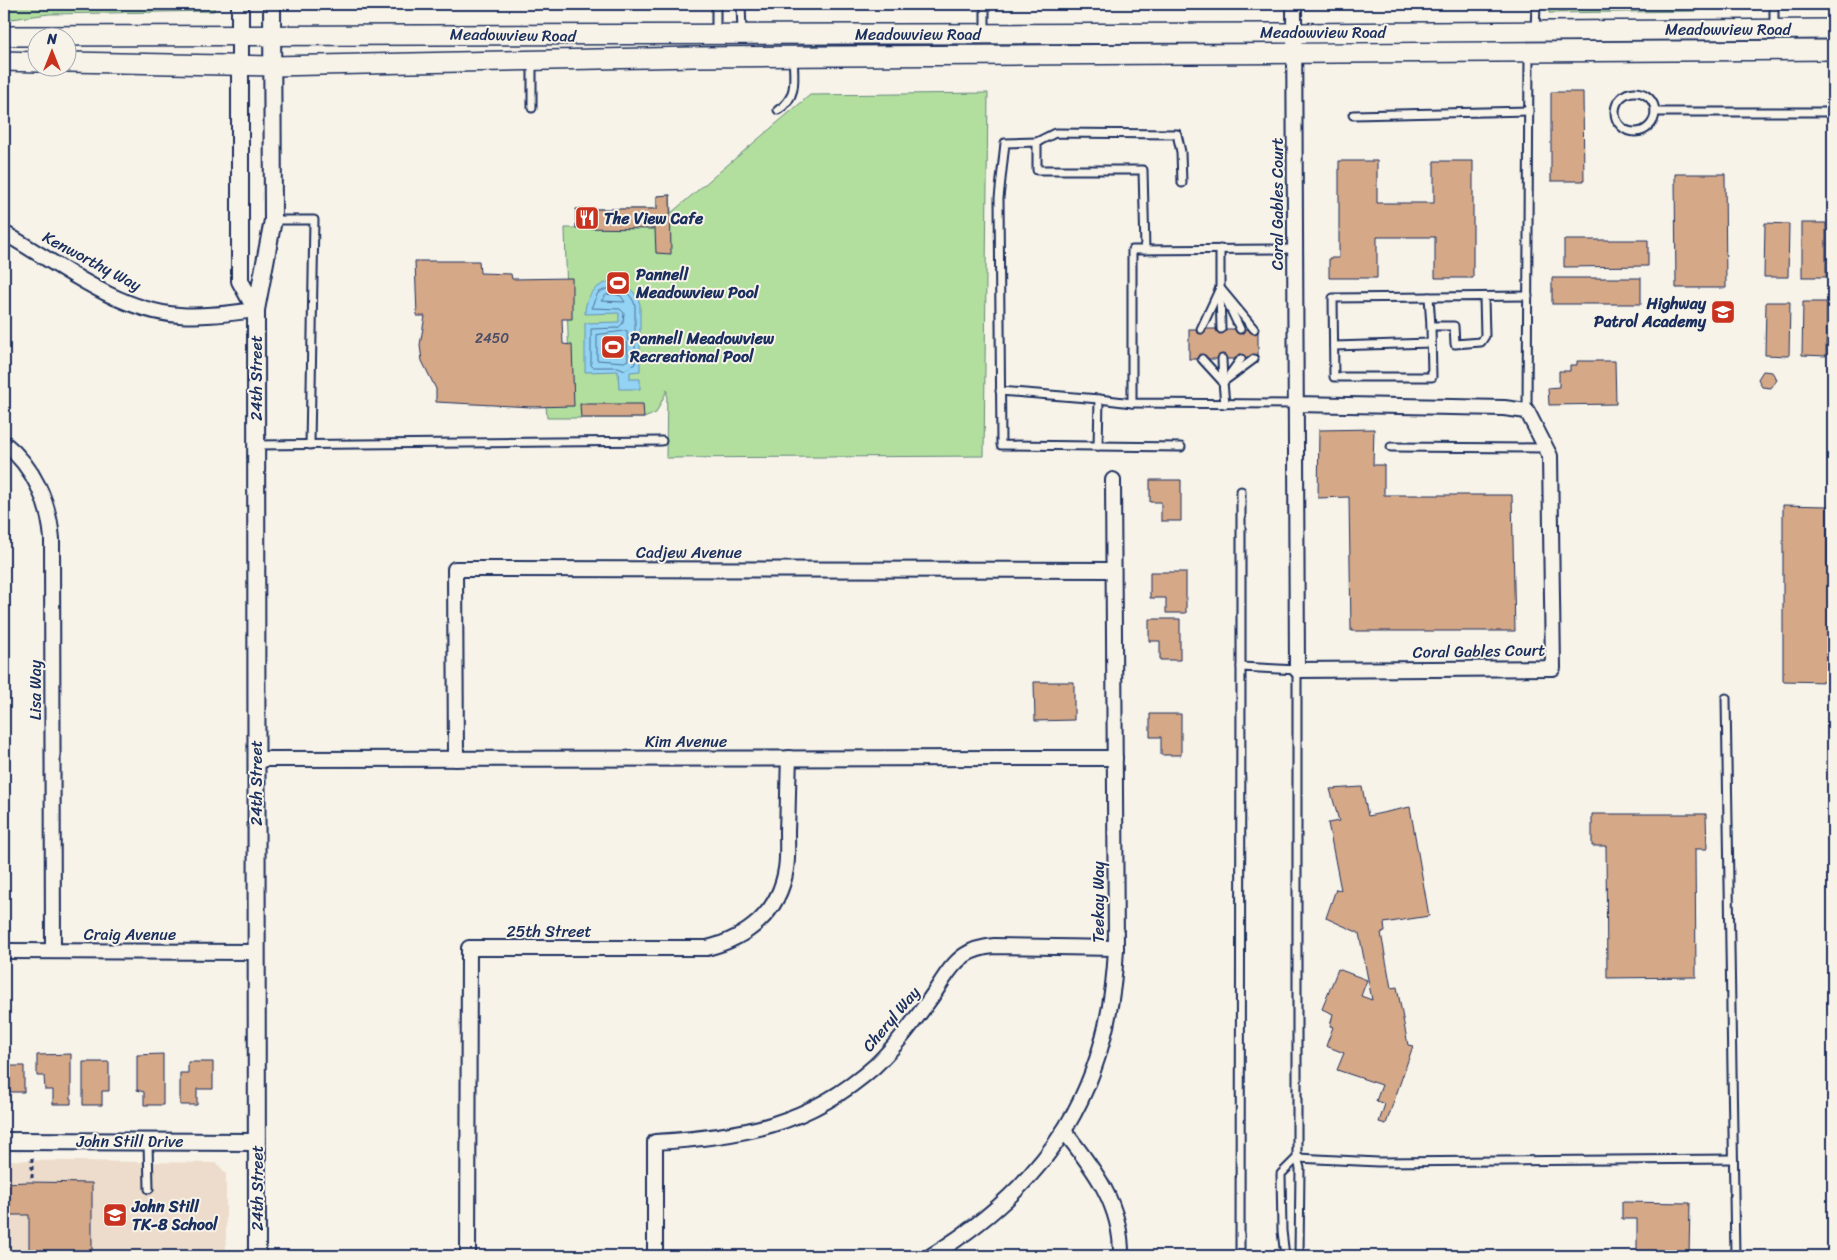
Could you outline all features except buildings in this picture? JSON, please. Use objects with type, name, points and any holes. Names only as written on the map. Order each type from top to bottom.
[{"type":"main road","name":"Meadowview Road","points":[[4,36],[1294,33],[1833,29]]},
{"type":"main road","name":"Meadowview Road","points":[[78,62],[273,66],[532,59],[793,56],[1295,55],[1833,50]]},
{"type":"main road","points":[[4,62],[28,62]]},
{"type":"street","name":"24th Street","points":[[240,4],[240,281],[256,310]]},
{"type":"street","name":"24th Street","points":[[257,1256],[256,310],[272,220],[272,4]]},
{"type":"street","name":"Coral Gables Court","points":[[1294,4],[1294,404],[1297,670],[1553,668],[1550,456],[1527,411]]},
{"type":"street","name":"Kenworthy Way","points":[[4,233],[68,271],[134,305],[178,315],[202,316],[256,310]]},
{"type":"street","points":[[1294,404],[1504,408],[1527,411]]},
{"type":"street","name":"Lisa Way","points":[[4,443],[22,461],[35,479],[45,499],[52,539],[53,951]]},
{"type":"street","name":"Teekay Way","points":[[931,1256],[988,1216],[1043,1159],[1078,1109],[1091,1081],[1103,1045],[1111,1009],[1116,948],[1113,480]]},
{"type":"street","name":"Cadjew Avenue","points":[[456,759],[455,569],[1113,570]]},
{"type":"street","name":"25th Street","points":[[468,1256],[469,948],[707,948],[725,943],[745,933],[759,922],[771,908],[780,891],[786,869],[789,758]]},
{"type":"street","name":"Kim Avenue","points":[[256,759],[1115,758]]},
{"type":"street","name":"Cheryl Way","points":[[655,1256],[655,1142],[710,1139],[745,1133],[793,1118],[820,1104],[846,1088],[874,1066],[912,1026],[955,964],[966,954],[979,948],[994,946],[1116,948]]},
{"type":"street","name":"Craig Avenue","points":[[4,951],[256,952]]},
{"type":"street","points":[[1064,1131],[1104,1185],[1118,1224],[1122,1256]]},
{"type":"street","name":"John Still Drive","points":[[4,1141],[256,1142]]},
{"type":"lane","points":[[716,4],[716,35]]},
{"type":"lane","points":[[741,4],[742,35]]},
{"type":"lane","points":[[985,4],[985,34]]},
{"type":"lane","points":[[1536,4],[1536,30]]},
{"type":"lane","points":[[1774,4],[1774,29]]},
{"type":"lane","points":[[1527,411],[1529,53]]},
{"type":"lane","points":[[778,110],[787,104],[794,94],[793,56]]},
{"type":"lane","points":[[532,59],[532,108]]},
{"type":"lane","points":[[1634,92],[1649,98],[1655,112],[1649,127],[1635,133],[1620,127],[1614,112],[1620,98],[1634,92]]},
{"type":"lane","points":[[1353,114],[1529,110]]},
{"type":"lane","points":[[1655,112],[1833,112]]},
{"type":"lane","points":[[1181,447],[1001,445],[999,198],[1005,143],[1037,142],[1056,132],[1177,134],[1182,152],[1182,183]]},
{"type":"lane","points":[[1037,142],[1037,170],[1143,170],[1145,250]]},
{"type":"lane","points":[[272,220],[314,220],[310,445]]},
{"type":"lane","points":[[1220,249],[1221,328]]},
{"type":"lane","points":[[1132,403],[1132,250],[1295,249]]},
{"type":"lane","points":[[1201,328],[1220,288]]},
{"type":"lane","points":[[1220,288],[1240,328]]},
{"type":"lane","points":[[1220,288],[1254,328]]},
{"type":"lane","points":[[1429,297],[1432,377],[1334,377],[1333,298],[1429,297],[1484,297],[1528,296]]},
{"type":"lane","points":[[1431,326],[1454,326],[1455,344],[1481,342],[1485,336],[1484,297]]},
{"type":"lane","points":[[1334,346],[1431,343]]},
{"type":"lane","points":[[1202,359],[1223,382]]},
{"type":"lane","points":[[1222,359],[1225,404]]},
{"type":"lane","points":[[1223,382],[1241,359]]},
{"type":"lane","points":[[1223,382],[1254,359]]},
{"type":"lane","points":[[1000,390],[1132,403],[1294,404]]},
{"type":"lane","points":[[1098,446],[1099,399]]},
{"type":"lane","points":[[256,445],[662,441]]},
{"type":"lane","points":[[1390,448],[1546,448]]},
{"type":"lane","points":[[1240,1256],[1241,491]]},
{"type":"lane","points":[[1241,667],[1297,670],[1297,1158],[1300,1168],[1299,1256]]},
{"type":"lane","points":[[1726,698],[1735,1256]]},
{"type":"lane","points":[[148,1141],[149,1189]]},
{"type":"lane","points":[[1285,1256],[1282,1231],[1281,1174],[1297,1158],[1378,1162],[1734,1159]]},
{"type":"path","points":[[32,1158],[32,1182]]},
{"type":"shaded area","name":"John Still TK-8 School","points":[[4,1160],[217,1163],[226,1174],[226,1256],[4,1256]]},
{"type":"green space","points":[[4,4],[214,4],[214,11],[49,14],[4,20]]},
{"type":"green space","points":[[1549,4],[1697,4],[1697,11],[1549,13]]},
{"type":"green space","points":[[988,93],[984,456],[666,458],[667,390],[656,413],[644,418],[547,418],[546,406],[570,404],[565,228],[576,228],[576,209],[657,209],[657,196],[670,195],[671,213],[810,95]]},
{"type":"water","name":"Pannell Meadowview Recreational Pool","points":[[608,282],[619,283],[628,287],[635,294],[640,304],[640,371],[630,372],[630,379],[640,379],[640,389],[619,389],[618,371],[585,372],[585,323],[619,322],[619,313],[585,314],[588,298],[594,290]]},
{"type":"place","name":"The View Cafe","points":[[587,218]]},
{"type":"place","name":"Pannell Meadowview Pool","points":[[618,283]]},
{"type":"place","name":"Highway Patrol Academy","points":[[1723,312]]},
{"type":"place","name":"Pannell Meadowview Recreational Pool","points":[[613,347]]},
{"type":"place","name":"John Still TK-8 School","points":[[115,1215]]}]
